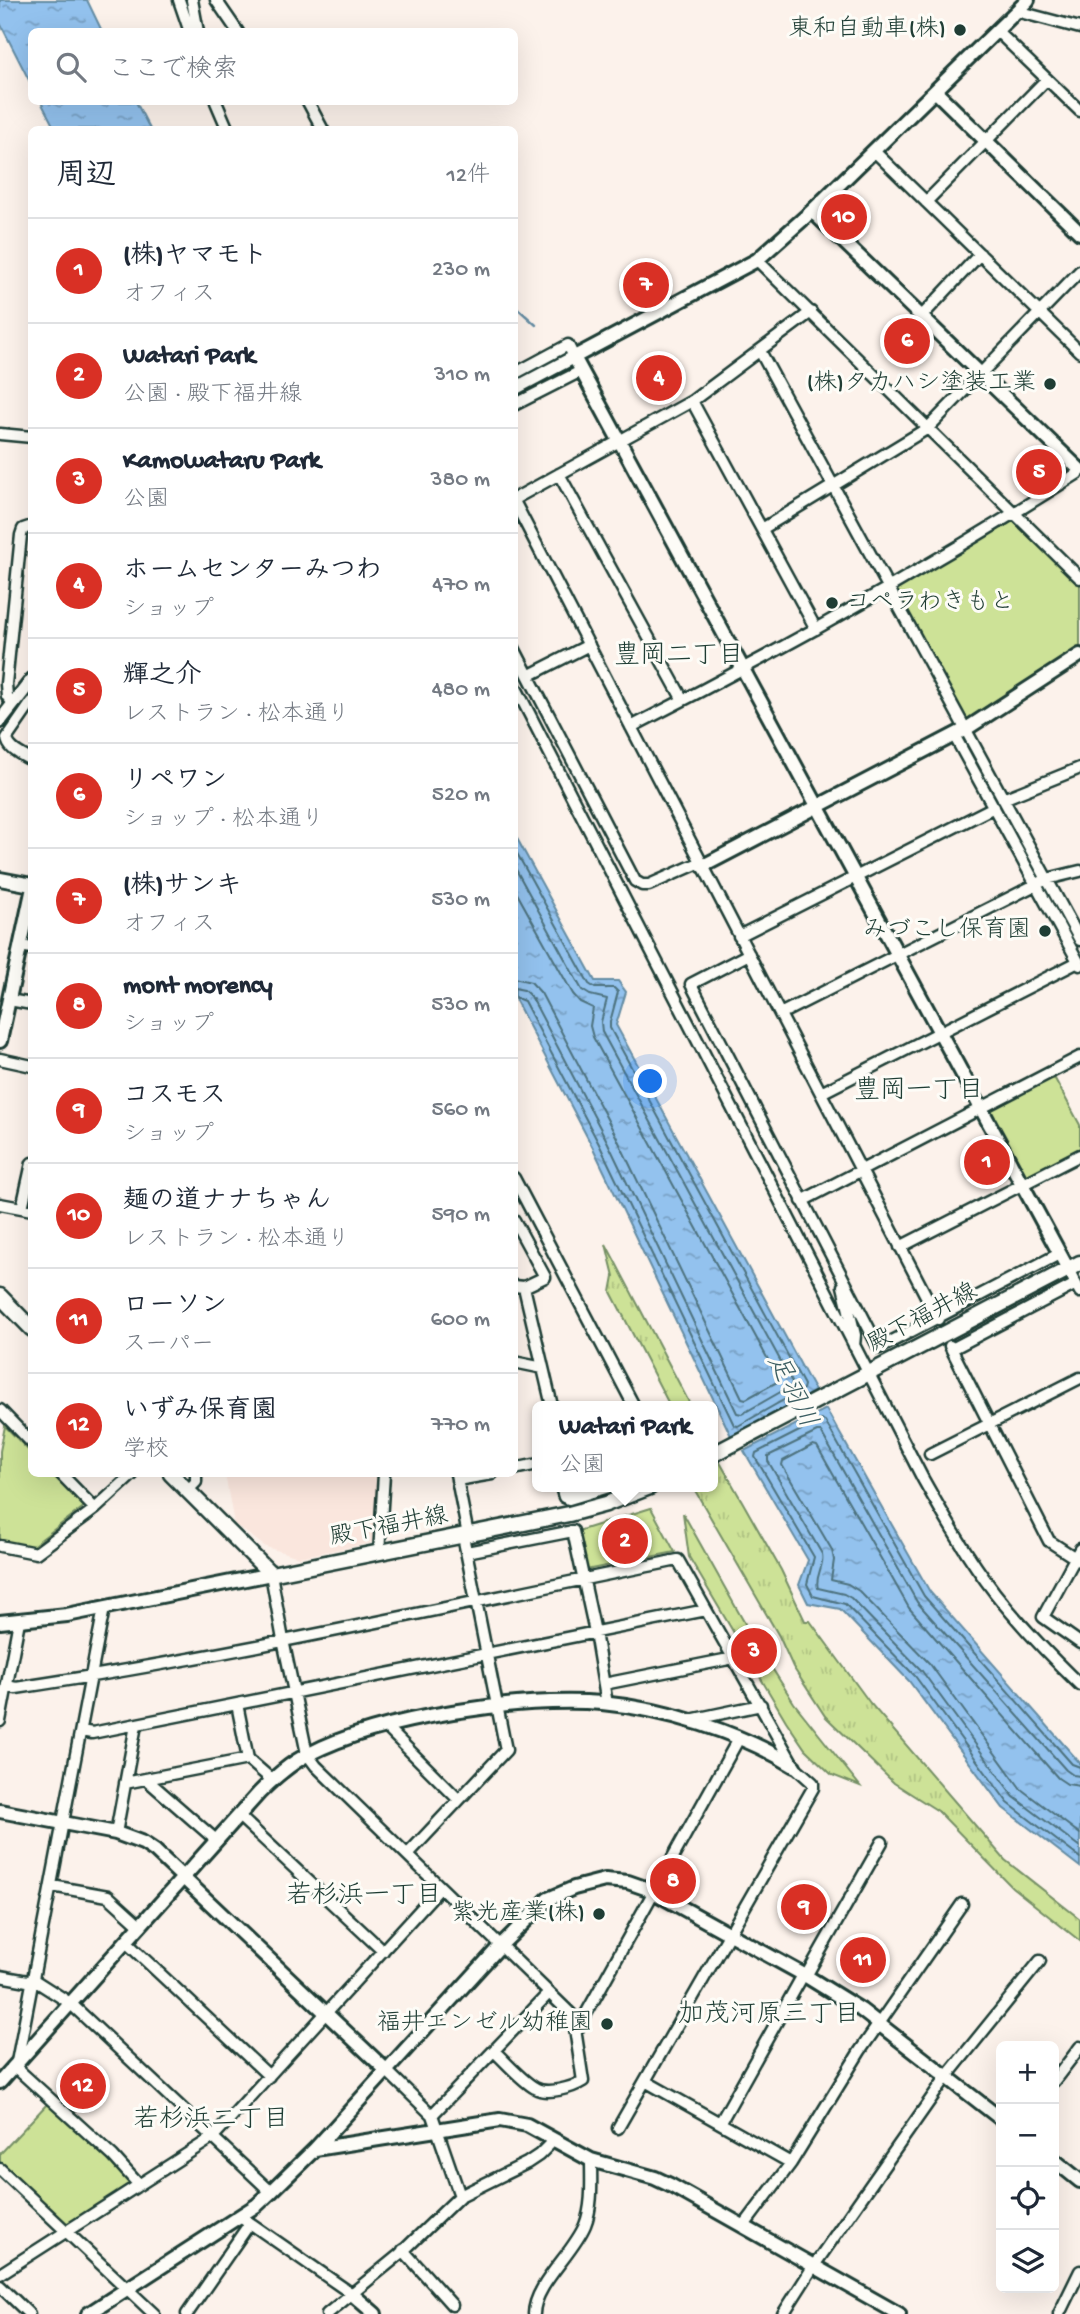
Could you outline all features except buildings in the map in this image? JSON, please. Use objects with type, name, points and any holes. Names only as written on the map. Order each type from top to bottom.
[{"type":"main road","name":"殿下福井線","points":[[718,1452],[1074,1266]]},
{"type":"main road","points":[[0,1296],[28,1325]]},
{"type":"main road","points":[[174,1477],[271,1574]]},
{"type":"main road","name":"殿下福井線","points":[[271,1574],[580,1511],[627,1492]]},
{"type":"street","points":[[179,0],[189,28]]},
{"type":"street","points":[[192,0],[197,28]]},
{"type":"street","points":[[216,0],[235,28]]},
{"type":"street","points":[[518,387],[757,260],[812,211],[1021,6],[1080,28]]},
{"type":"street","points":[[997,31],[1080,111]]},
{"type":"street","points":[[926,202],[1047,79]]},
{"type":"street","points":[[935,91],[1080,233]]},
{"type":"street","points":[[217,105],[226,126]]},
{"type":"street","points":[[310,105],[321,126]]},
{"type":"street","points":[[874,151],[1080,352]]},
{"type":"street","points":[[631,727],[743,670],[889,588],[1080,471],[812,211]]},
{"type":"street","points":[[921,317],[980,254]]},
{"type":"street","points":[[757,260],[1080,578]]},
{"type":"street","points":[[761,529],[928,428],[1080,271]]},
{"type":"street","points":[[518,501],[559,474],[692,401],[810,313]]},
{"type":"street","points":[[518,372],[568,345],[1059,1254],[1074,1266],[1078,1288],[951,1348],[1049,1541],[1078,1556],[1043,1617],[1080,1643]]},
{"type":"street","points":[[760,351],[889,588],[994,807],[1079,964],[821,1093]]},
{"type":"street","points":[[518,403],[581,371]]},
{"type":"street","points":[[692,401],[816,629]]},
{"type":"street","points":[[0,434],[28,437]]},
{"type":"street","points":[[559,474],[683,701]]},
{"type":"street","points":[[518,509],[938,1319]]},
{"type":"street","points":[[13,703],[7,696],[6,684],[21,535],[23,529],[28,527]]},
{"type":"street","points":[[530,675],[589,645]]},
{"type":"street","points":[[518,655],[635,881],[642,885],[649,885],[702,864],[960,732],[1080,655]]},
{"type":"street","points":[[0,721],[28,685]]},
{"type":"street","points":[[518,692],[853,1347],[954,1534],[995,1593],[1036,1641],[1080,1685]]},
{"type":"street","points":[[28,708],[7,738],[11,748],[28,759]]},
{"type":"street","points":[[960,732],[1003,799],[1080,940]]},
{"type":"street","points":[[1003,799],[1080,768]]},
{"type":"street","points":[[739,936],[994,807]]},
{"type":"street","points":[[780,1014],[1036,884],[1080,871]]},
{"type":"street","points":[[0,879],[28,884]]},
{"type":"street","points":[[0,1041],[9,1000],[26,947],[28,929]]},
{"type":"street","points":[[749,954],[691,984],[879,1348],[1059,1254]]},
{"type":"street","points":[[9,1000],[28,1003]]},
{"type":"street","points":[[802,1201],[1080,1057]]},
{"type":"street","points":[[0,1059],[28,1065]]},
{"type":"street","points":[[900,1247],[1080,1155]]},
{"type":"street","points":[[518,1186],[631,1401]]},
{"type":"street","points":[[0,1204],[27,1209]]},
{"type":"street","points":[[518,1227],[545,1277],[519,1286],[551,1401]]},
{"type":"street","points":[[842,1278],[843,1292],[855,1335],[853,1347]]},
{"type":"street","points":[[518,1363],[543,1368]]},
{"type":"street","points":[[930,1454],[1080,1378]]},
{"type":"street","points":[[1,1416],[28,1440]]},
{"type":"street","points":[[64,1477],[96,1509]]},
{"type":"street","points":[[0,1546],[36,1553],[96,1509],[130,1477]]},
{"type":"street","points":[[188,1490],[197,1482],[196,1477]]},
{"type":"street","points":[[379,1553],[384,1477]]},
{"type":"street","points":[[408,1854],[506,1750],[467,1552],[457,1477]]},
{"type":"street","points":[[564,1492],[569,1499],[592,1492]]},
{"type":"street","points":[[467,1552],[573,1531],[607,1704]]},
{"type":"street","points":[[7,1686],[16,1688],[92,1677],[678,1560],[794,1766]]},
{"type":"street","points":[[0,1622],[104,1608],[271,1574],[307,1754],[316,1766],[573,2016],[583,2081],[577,2085],[546,2091],[535,2089],[494,2051]]},
{"type":"street","points":[[16,2064],[104,1608]]},
{"type":"street","points":[[82,1731],[92,1733],[136,1725],[706,1610]]},
{"type":"street","points":[[0,1721],[19,1621]]},
{"type":"street","points":[[604,1684],[734,1658]]},
{"type":"street","points":[[0,2082],[239,1815],[272,1780],[307,1754],[351,1737],[413,1720],[498,1707],[577,1702],[607,1704],[659,1712],[739,1738],[794,1766],[813,1783],[813,1788],[618,2128]]},
{"type":"street","points":[[237,1704],[247,1759],[272,1780]]},
{"type":"street","points":[[686,1721],[761,1705]]},
{"type":"street","points":[[116,1833],[136,1725]]},
{"type":"street","points":[[386,1727],[459,1800]]},
{"type":"street","points":[[575,2032],[739,1738]]},
{"type":"street","points":[[125,1783],[247,1759]]},
{"type":"street","points":[[146,1779],[216,1841]]},
{"type":"street","points":[[0,1811],[116,1833],[143,1843],[184,1878],[432,2115],[460,2196]]},
{"type":"street","points":[[239,1815],[383,1951]]},
{"type":"street","points":[[720,2123],[882,1842]]},
{"type":"street","points":[[187,2314],[245,2220],[315,2149],[499,1946],[548,1899],[600,1881],[620,1881],[655,1892],[804,1975],[879,2022],[996,2115]]},
{"type":"street","points":[[51,1886],[108,1896],[141,1926]]},
{"type":"street","points":[[0,2274],[212,2138],[440,1888]]},
{"type":"street","points":[[743,2227],[791,2164],[879,2022],[962,1904]]},
{"type":"street","points":[[126,1942],[268,2076]]},
{"type":"street","points":[[783,2314],[947,2076],[1040,1961]]},
{"type":"street","points":[[0,1976],[34,1981],[71,2003],[271,2192]]},
{"type":"street","points":[[432,2115],[548,1994]]},
{"type":"street","points":[[1059,2074],[1080,2047]]},
{"type":"street","points":[[16,2064],[113,2156],[139,2185]]},
{"type":"street","points":[[645,2081],[791,2164]]},
{"type":"street","points":[[315,2149],[500,2120],[527,2126],[592,2160],[655,2178],[899,2314]]},
{"type":"street","points":[[327,2314],[403,2250],[460,2196],[527,2163],[553,2141]]},
{"type":"street","points":[[534,2314],[534,2304],[539,2294],[574,2246],[585,2224],[589,2207],[592,2160]]},
{"type":"street","points":[[1059,2164],[1080,2181]]},
{"type":"street","points":[[0,2169],[153,2314]]},
{"type":"street","points":[[88,2314],[127,2288],[245,2220]]},
{"type":"street","points":[[245,2220],[352,2294],[375,2314]]},
{"type":"street","points":[[403,2250],[452,2305]]},
{"type":"street","points":[[1059,2314],[1080,2271]]},
{"type":"street","points":[[0,2286],[29,2314]]},
{"type":"shaded area","points":[[226,1477],[379,1477],[374,1538],[371,1543],[299,1557],[266,1547],[234,1524]]},
{"type":"green space","points":[[1014,513],[1080,578],[1080,654],[963,725],[891,592]]},
{"type":"green space","points":[[1050,1078],[1055,1079],[1080,1125],[1080,1151],[1029,1177],[1024,1176],[989,1112],[991,1108]]},
{"type":"green space","points":[[606,1244],[688,1401],[667,1401],[611,1292],[614,1276]]},
{"type":"green space","points":[[5,1426],[28,1450],[28,1477],[55,1477],[85,1506],[31,1547],[0,1542],[0,1451]]},
{"type":"green space","points":[[718,1459],[781,1570],[805,1621],[810,1621],[870,1703],[1005,1860],[1080,1919],[1080,1941],[1012,1887],[938,1811],[894,1783],[825,1716],[793,1667],[779,1636],[696,1492],[718,1492]]},
{"type":"green space","points":[[651,1508],[675,1552],[586,1570],[578,1531]]},
{"type":"green space","points":[[683,1513],[753,1638],[794,1703],[860,1786],[832,1775],[805,1749],[786,1721],[689,1557]]},
{"type":"green space","points":[[48,2103],[131,2182],[67,2228],[0,2164],[0,2154]]},
{"type":"water","points":[[0,0],[87,0],[101,28],[28,28],[28,78],[0,23]]},
{"type":"water","points":[[43,105],[138,105],[148,126],[53,126]]},
{"type":"water","name":"足羽川","points":[[518,840],[595,981],[618,981],[626,992],[616,1025],[815,1391],[732,1438],[718,1409],[718,1401],[714,1401],[593,1148],[518,1005]]},
{"type":"water","points":[[826,1409],[930,1592],[1080,1763],[1080,1867],[1003,1808],[909,1681],[840,1609],[808,1603],[799,1585],[808,1560],[744,1451]]},
{"type":"waterway","points":[[518,309],[536,325]]},
{"type":"place","name":"東和自動車(株)","points":[[960,30]]},
{"type":"place","name":"麺の道ナナちゃん","points":[[844,217]]},
{"type":"place","name":"(株)サンキ","points":[[646,285]]},
{"type":"place","name":"リペワン","points":[[907,341]]},
{"type":"place","name":"ホームセンターみつわ","points":[[659,378]]},
{"type":"place","name":"(株)タカハシ塗装工業","points":[[1050,384]]},
{"type":"place","name":"輝之介","points":[[1039,472]]},
{"type":"place","name":"コペラわきもと","points":[[832,603]]},
{"type":"place","name":"みづこし保育園","points":[[1045,931]]},
{"type":"place","name":"(株)ヤマモト","points":[[987,1162]]},
{"type":"place","name":"Watari Park","points":[[625,1541]]},
{"type":"place","name":"Kamowataru Park","points":[[754,1651]]},
{"type":"place","name":"mont morency","points":[[673,1881]]},
{"type":"place","name":"コスモス","points":[[804,1907]]},
{"type":"place","name":"紫光産業(株)","points":[[599,1914]]},
{"type":"place","name":"ローソン","points":[[863,1960]]},
{"type":"place","name":"福井エンゼル幼稚園","points":[[607,2024]]},
{"type":"place","name":"いずみ保育園","points":[[83,2086]]},
{"type":"district","name":"豊岡二丁目","points":[[679,657]]},
{"type":"district","name":"豊岡一丁目","points":[[919,1092]]},
{"type":"district","name":"若杉浜一丁目","points":[[364,1897]]},
{"type":"district","name":"加茂河原三丁目","points":[[769,2016]]},
{"type":"district","name":"若杉浜二丁目","points":[[211,2121]]}]
